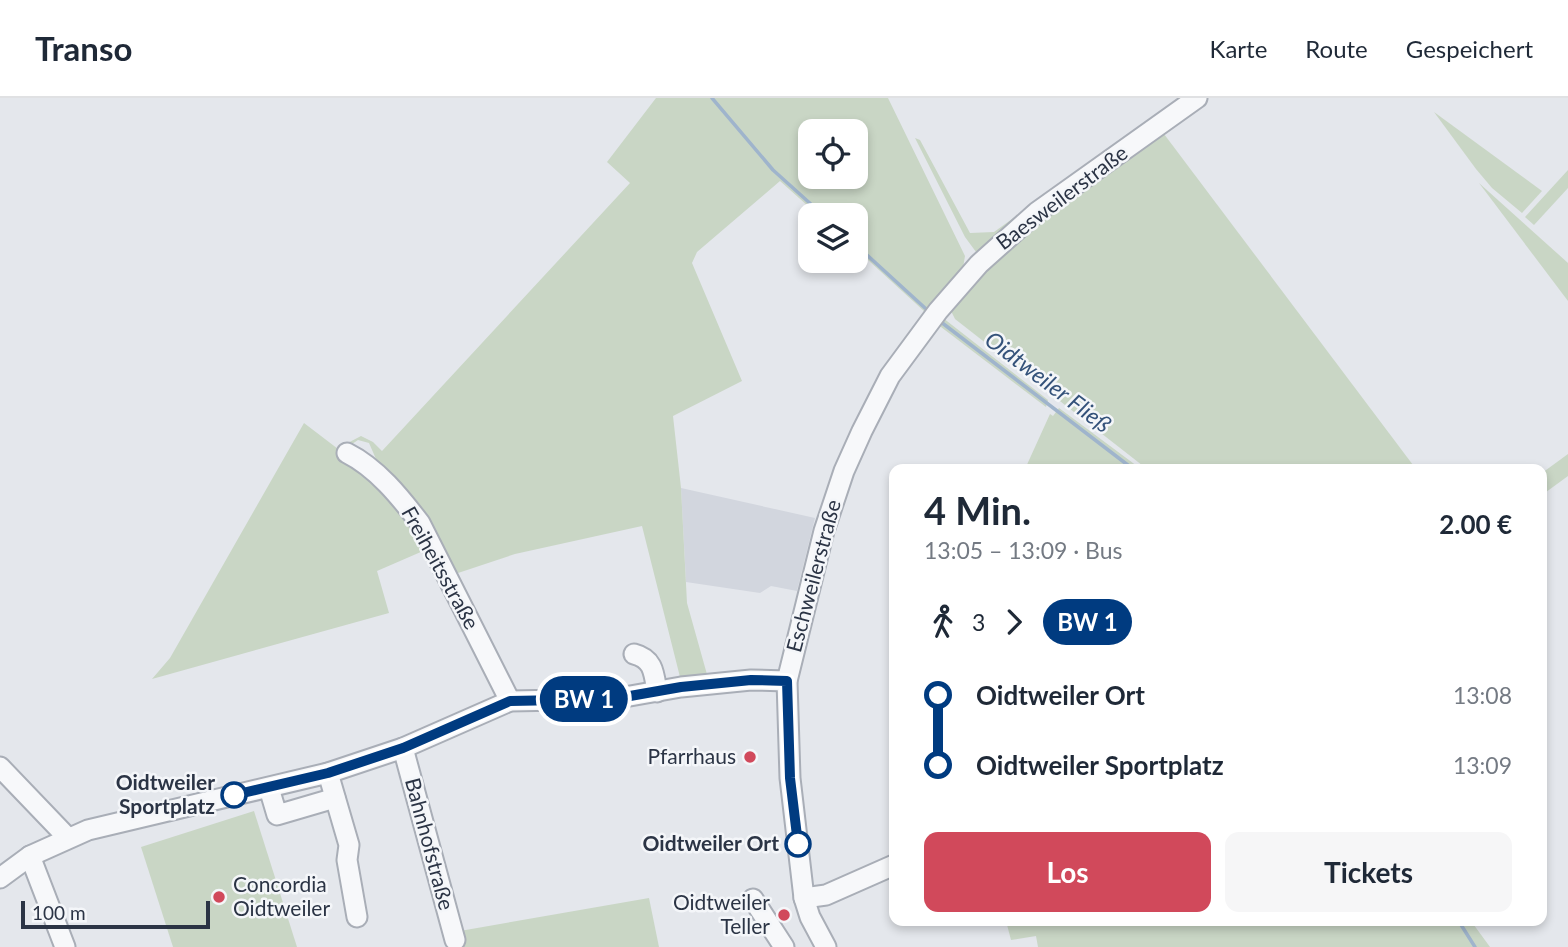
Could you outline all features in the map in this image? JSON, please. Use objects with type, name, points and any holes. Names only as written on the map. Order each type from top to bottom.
[{"type":"street","name":"Baesweilerstraße","points":[[938,311],[979,264],[1038,212],[1197,98]]},
{"type":"street","name":"Eschweilerstraße","points":[[826,947],[810,917],[804,898],[790,778],[787,681],[824,531],[844,471],[890,376],[938,311]]},
{"type":"street","name":"Freiheitsstraße","points":[[347,453],[363,460],[401,498],[420,523],[510,701]]},
{"type":"street","points":[[634,654],[645,658],[651,664],[657,692]]},
{"type":"street","name":"Bahnhofstraße","points":[[0,878],[30,856],[68,838],[108,824],[328,773],[403,748],[510,701],[613,699],[751,680],[787,681]]},
{"type":"street","name":"Bahnhofstraße","points":[[403,748],[455,940]]},
{"type":"street","points":[[0,767],[68,838]]},
{"type":"street","points":[[328,773],[349,845],[347,860],[357,917]]},
{"type":"street","points":[[269,788],[277,815],[335,798]]},
{"type":"street","points":[[30,856],[65,947]]},
{"type":"street","points":[[804,898],[826,895],[889,867]]},
{"type":"street","points":[[753,899],[783,947]]},
{"type":"shaded area","points":[[681,488],[815,518],[797,591],[771,586],[760,593],[686,582]]},
{"type":"green space","points":[[656,98],[888,98],[965,256],[963,268],[925,312],[868,260],[868,203],[805,203],[780,181],[697,252],[692,263],[742,381],[673,416],[681,488],[687,603],[708,678],[681,681],[642,526],[515,554],[452,575],[383,475],[369,443],[358,440],[349,446],[342,446],[361,436],[382,451],[630,183],[607,162]]},
{"type":"green space","points":[[1180,98],[1187,98],[979,256],[965,237],[915,138],[920,140],[970,233],[994,232]]},
{"type":"green space","points":[[1434,112],[1542,191],[1522,213],[1492,188]]},
{"type":"green space","points":[[1161,130],[1412,464],[1141,464],[955,319],[950,309],[1001,252]]},
{"type":"green space","points":[[1568,170],[1568,188],[1534,225],[1525,217]]},
{"type":"green space","points":[[1479,183],[1568,263],[1568,301]]},
{"type":"green space","points":[[943,318],[1048,400],[1046,407],[941,327],[938,323]]},
{"type":"green space","points":[[1059,408],[1134,464],[1027,464],[1050,414],[1053,416]]},
{"type":"green space","points":[[304,423],[380,481],[430,548],[377,571],[389,613],[152,679],[170,658]]},
{"type":"green space","points":[[1568,454],[1568,476],[1547,491],[1547,469]]},
{"type":"green space","name":"Concordia Oidtweiler","points":[[254,811],[297,947],[173,947],[141,847]]},
{"type":"green space","points":[[649,898],[659,947],[464,947],[460,931]]},
{"type":"green space","points":[[1007,926],[1475,926],[1490,947],[1038,947],[1036,936],[1011,940]]},
{"type":"waterway","name":"Oidtweiler Fließ","points":[[712,98],[773,170],[810,203]]},
{"type":"waterway","name":"Oidtweiler Fließ","points":[[868,256],[925,308]]},
{"type":"waterway","name":"Oidtweiler Fließ","points":[[941,322],[1126,464]]},
{"type":"waterway","name":"Oidtweiler Fließ","points":[[1462,926],[1475,947]]},
{"type":"bus line","points":[[234,795],[328,773],[403,748],[510,701],[613,699],[681,687],[751,680],[787,681],[790,778],[798,844]]},
{"type":"place","name":"Pfarrhaus","points":[[750,757]]},
{"type":"place","name":"Oidtweiler Sportplatz","points":[[234,795]]},
{"type":"place","name":"Oidtweiler Ort","points":[[798,844]]},
{"type":"place","name":"Concordia Oidtweiler","points":[[219,897]]},
{"type":"place","name":"Oidtweiler Teller","points":[[784,915]]}]
